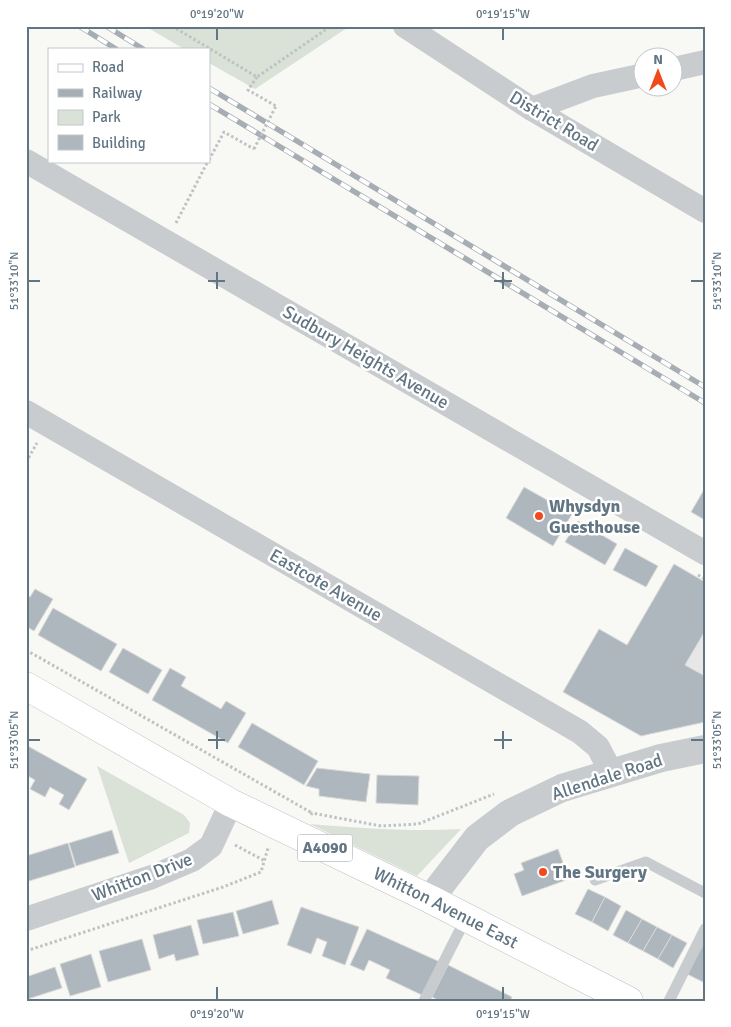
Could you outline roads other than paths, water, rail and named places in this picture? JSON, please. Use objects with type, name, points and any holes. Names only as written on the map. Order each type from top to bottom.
[{"type":"main road","name":"Whitton Avenue East","points":[[26,686],[231,803],[430,899],[629,1001]]},
{"type":"street","name":"District Road","points":[[405,26],[532,109],[705,212]]},
{"type":"street","points":[[684,67],[705,62]]},
{"type":"street","points":[[532,109],[593,86],[634,77]]},
{"type":"street","name":"Sudbury Heights Avenue","points":[[26,161],[705,553]]},
{"type":"street","name":"Eastcote Avenue","points":[[26,412],[580,732],[598,748],[611,772]]},
{"type":"street","name":"Allendale Road","points":[[430,899],[477,838],[510,813],[562,788],[661,758],[705,749]]},
{"type":"street","name":"Whitton Drive","points":[[26,919],[152,876],[192,860],[211,846],[231,803]]},
{"type":"lane","points":[[595,880],[646,862],[705,893]]},
{"type":"lane","points":[[424,1001],[466,918]]},
{"type":"lane","points":[[668,1001],[705,929]]},
{"type":"railway","points":[[79,26],[114,48]]},
{"type":"railway","points":[[106,26],[141,48]]},
{"type":"railway","points":[[210,89],[705,387]]},
{"type":"railway","points":[[210,105],[705,403]]},
{"type":"place","name":"Whysdyn Guesthouse","points":[[539,516]]},
{"type":"place","name":"The Surgery","points":[[543,872]]}]
